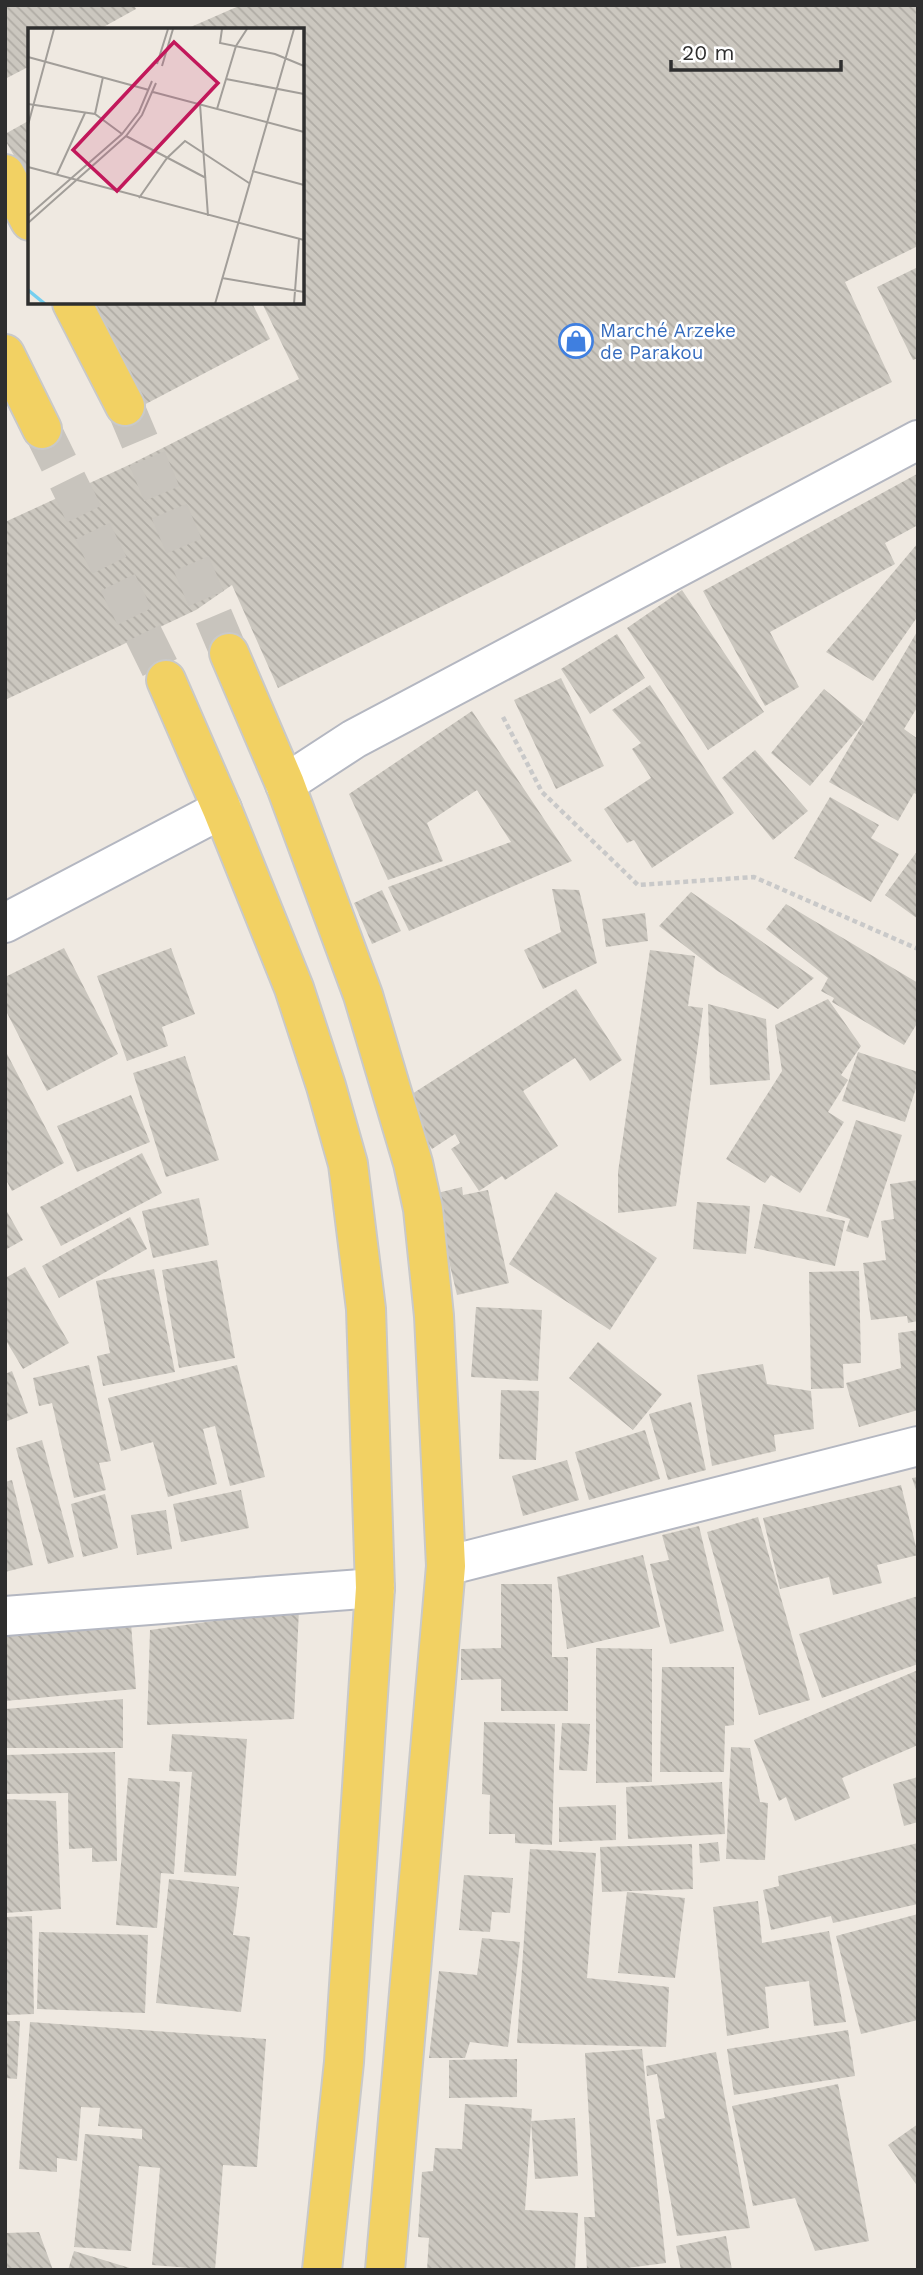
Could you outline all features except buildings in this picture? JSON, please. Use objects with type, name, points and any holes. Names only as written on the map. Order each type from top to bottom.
[{"type":"main road","points":[[5,174],[28,217]]},
{"type":"main road","points":[[73,304],[125,406]]},
{"type":"main road","points":[[5,354],[42,429]]},
{"type":"main road","points":[[229,653],[285,784],[363,995],[413,1163],[423,1209],[434,1316],[446,1566],[385,2270]]},
{"type":"main road","points":[[166,680],[222,809],[294,988],[326,1086],[348,1164],[366,1309],[375,1588],[344,2062],[322,2270]]},
{"type":"street","points":[[285,784],[354,739],[918,440]]},
{"type":"street","points":[[5,923],[222,809]]},
{"type":"street","points":[[446,1566],[918,1446]]},
{"type":"street","points":[[5,1616],[375,1588]]},
{"type":"path","points":[[480,673],[541,792],[638,885],[754,877],[918,949]]},
{"type":"tunnel","points":[[125,406],[229,653]]},
{"type":"tunnel","points":[[42,429],[166,680]]},
{"type":"place","name":"Marché Arzeke de Parakou","points":[[576,341]]}]
